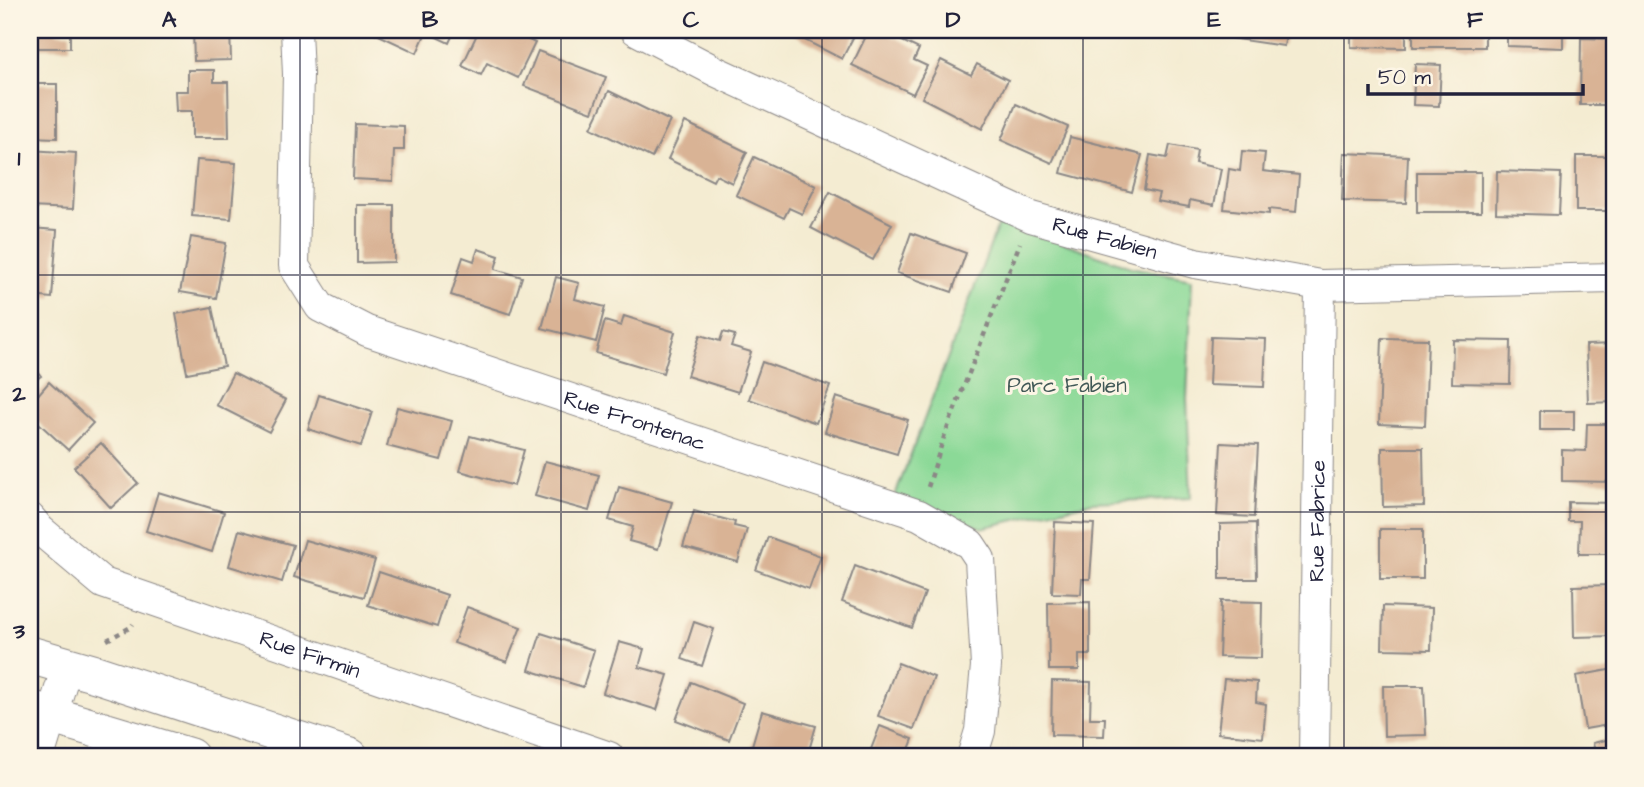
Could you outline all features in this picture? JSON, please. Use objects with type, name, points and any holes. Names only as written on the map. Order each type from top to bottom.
[{"type":"main road","points":[[30,654],[350,757]]},
{"type":"main road","points":[[41,712],[169,755]]},
{"type":"street","name":"Rue Frontenac","points":[[296,30],[298,74],[294,266],[320,307],[367,331],[919,515],[970,544],[980,559],[986,666],[980,731],[972,757]]},
{"type":"street","name":"Rue Frontenac","points":[[298,74],[318,30]]},
{"type":"street","name":"Rue Fabien","points":[[636,30],[729,78],[1031,217],[1195,263],[1320,285],[1614,278]]},
{"type":"street","name":"Rue Fabrice","points":[[1314,757],[1320,285]]},
{"type":"street","name":"Rue Firmin","points":[[30,518],[40,530],[103,583],[609,757]]},
{"type":"street","points":[[39,757],[41,712],[67,666]]},
{"type":"path","points":[[919,515],[944,437],[1031,217]]},
{"type":"green space","name":"Parc Fabien","points":[[1000,220],[1131,267],[1192,279],[1187,399],[1191,498],[1092,502],[982,528],[895,496]]},
{"type":"building","points":[[30,30],[70,33],[70,48],[30,48]]},
{"type":"building","points":[[193,30],[230,30],[231,60],[194,61]]},
{"type":"building","points":[[368,30],[455,30],[449,43],[426,32],[417,53]]},
{"type":"building","points":[[479,30],[508,30],[535,43],[518,78],[487,63],[481,75],[462,66]]},
{"type":"building","points":[[785,30],[857,30],[842,59]]},
{"type":"building","points":[[869,30],[879,30],[919,49],[914,60],[927,66],[913,94],[852,65]]},
{"type":"building","points":[[1209,30],[1222,30],[1220,38],[1208,36]]},
{"type":"building","points":[[1230,30],[1287,30],[1284,46],[1229,38]]},
{"type":"building","points":[[1351,30],[1406,30],[1406,48],[1351,47]]},
{"type":"building","points":[[1413,30],[1485,30],[1485,47],[1413,47]]},
{"type":"building","points":[[1507,30],[1563,30],[1563,48],[1507,46]]},
{"type":"building","points":[[1581,38],[1614,39],[1614,105],[1580,105]]},
{"type":"building","points":[[538,51],[606,77],[592,112],[524,86]]},
{"type":"building","points":[[941,60],[971,75],[977,64],[1008,80],[982,129],[922,98]]},
{"type":"building","points":[[1415,64],[1441,65],[1439,106],[1413,105]]},
{"type":"building","points":[[188,70],[214,70],[214,82],[228,82],[229,138],[192,138],[192,111],[176,111],[175,91],[188,91]]},
{"type":"building","points":[[30,84],[57,84],[57,138],[30,137]]},
{"type":"building","points":[[609,91],[670,121],[652,158],[591,128]]},
{"type":"building","points":[[1016,104],[1068,127],[1052,163],[1001,140]]},
{"type":"building","points":[[685,122],[747,152],[732,183],[716,175],[713,181],[668,159]]},
{"type":"building","points":[[355,124],[404,126],[404,150],[394,150],[393,181],[353,179]]},
{"type":"building","points":[[1070,137],[1142,155],[1132,192],[1061,173]]},
{"type":"building","points":[[1170,145],[1197,150],[1195,163],[1221,169],[1214,205],[1190,200],[1189,207],[1157,201],[1159,193],[1144,190],[1150,155],[1167,158]]},
{"type":"building","points":[[30,150],[76,153],[73,209],[30,207]]},
{"type":"building","points":[[1242,151],[1265,153],[1263,171],[1299,175],[1296,212],[1269,209],[1269,214],[1224,209],[1229,169],[1240,171]]},
{"type":"building","points":[[1344,153],[1408,156],[1406,203],[1342,201]]},
{"type":"building","points":[[1576,156],[1614,156],[1614,211],[1576,211]]},
{"type":"building","points":[[754,157],[816,186],[802,214],[789,208],[784,218],[736,195]]},
{"type":"building","points":[[197,160],[236,163],[231,219],[192,216]]},
{"type":"building","points":[[1497,171],[1561,173],[1559,215],[1496,213]]},
{"type":"building","points":[[1417,172],[1481,172],[1481,212],[1417,212]]},
{"type":"building","points":[[830,192],[892,224],[873,260],[811,228]]},
{"type":"building","points":[[357,205],[394,205],[394,262],[357,263]]},
{"type":"building","points":[[30,228],[57,230],[52,298],[30,296]]},
{"type":"building","points":[[911,233],[966,253],[952,292],[897,273]]},
{"type":"building","points":[[191,237],[226,243],[216,298],[180,292]]},
{"type":"building","points":[[478,249],[499,256],[495,269],[522,277],[510,314],[451,295],[463,257],[474,261]]},
{"type":"building","points":[[556,277],[579,283],[575,299],[605,307],[596,342],[542,328]]},
{"type":"building","points":[[212,307],[224,366],[187,373],[176,314]]},
{"type":"building","points":[[624,316],[675,332],[663,373],[596,353],[605,321],[621,326]]},
{"type":"building","points":[[723,332],[735,335],[731,346],[751,352],[738,392],[687,376],[700,335],[720,341]]},
{"type":"building","points":[[1211,337],[1266,339],[1264,387],[1209,385]]},
{"type":"building","points":[[1382,338],[1428,339],[1425,426],[1379,424]]},
{"type":"building","points":[[1453,340],[1511,341],[1510,384],[1452,383]]},
{"type":"building","points":[[1614,344],[1614,402],[1588,403],[1586,345]]},
{"type":"building","points":[[30,361],[41,376],[30,384]]},
{"type":"building","points":[[762,362],[830,386],[816,423],[749,399]]},
{"type":"building","points":[[233,373],[286,400],[269,432],[216,405]]},
{"type":"building","points":[[49,382],[93,423],[68,450],[30,415],[30,404]]},
{"type":"building","points":[[319,395],[372,412],[361,446],[308,429]]},
{"type":"building","points":[[836,397],[908,420],[897,454],[825,432]]},
{"type":"building","points":[[397,407],[452,421],[441,460],[387,446]]},
{"type":"building","points":[[1540,411],[1574,411],[1574,430],[1540,430]]},
{"type":"building","points":[[1587,424],[1614,424],[1614,482],[1562,481],[1562,450],[1586,451]]},
{"type":"building","points":[[470,436],[524,450],[514,486],[460,471]]},
{"type":"building","points":[[101,443],[138,483],[111,508],[74,467]]},
{"type":"building","points":[[1221,443],[1258,445],[1254,517],[1217,515]]},
{"type":"building","points":[[1382,448],[1423,448],[1424,506],[1383,507]]},
{"type":"building","points":[[545,461],[599,475],[589,511],[535,496]]},
{"type":"building","points":[[619,487],[672,502],[658,549],[629,541],[633,527],[609,520]]},
{"type":"building","points":[[158,492],[224,512],[212,552],[146,531]]},
{"type":"building","points":[[1568,502],[1614,503],[1614,554],[1579,554],[1580,521],[1568,521]]},
{"type":"building","points":[[694,511],[735,522],[734,526],[747,529],[738,562],[683,547]]},
{"type":"building","points":[[1055,522],[1094,524],[1090,579],[1082,579],[1081,594],[1052,593]]},
{"type":"building","points":[[1256,523],[1257,579],[1220,579],[1220,524]]},
{"type":"building","points":[[1380,529],[1423,529],[1423,579],[1380,579]]},
{"type":"building","points":[[239,530],[293,545],[282,582],[229,566]]},
{"type":"building","points":[[768,537],[821,556],[809,589],[756,570]]},
{"type":"building","points":[[305,540],[375,560],[364,597],[294,577]]},
{"type":"building","points":[[855,566],[925,593],[912,628],[842,602]]},
{"type":"building","points":[[379,572],[447,595],[437,627],[368,605]]},
{"type":"building","points":[[1613,585],[1614,636],[1574,637],[1573,586]]},
{"type":"building","points":[[1221,601],[1262,602],[1261,658],[1219,657]]},
{"type":"building","points":[[1090,602],[1090,655],[1079,655],[1079,670],[1049,670],[1048,603]]},
{"type":"building","points":[[1383,606],[1432,608],[1431,650],[1382,649]]},
{"type":"building","points":[[467,607],[521,627],[507,662],[454,643]]},
{"type":"building","points":[[694,622],[714,629],[702,666],[682,659]]},
{"type":"building","points":[[541,633],[594,650],[583,687],[529,670]]},
{"type":"building","points":[[619,642],[644,649],[639,667],[668,675],[657,710],[603,693]]},
{"type":"building","points":[[898,663],[934,677],[914,729],[878,716]]},
{"type":"building","points":[[1614,669],[1614,724],[1585,729],[1576,676]]},
{"type":"building","points":[[1224,679],[1257,682],[1256,702],[1266,704],[1263,738],[1218,733]]},
{"type":"building","points":[[1052,681],[1091,682],[1090,718],[1105,718],[1104,736],[1051,735]]},
{"type":"building","points":[[691,682],[743,703],[729,740],[676,720]]},
{"type":"building","points":[[1383,686],[1424,686],[1426,735],[1384,736]]},
{"type":"building","points":[[762,711],[816,726],[807,757],[780,757],[751,749]]},
{"type":"building","points":[[880,726],[913,739],[906,757],[868,757]]},
{"type":"building","points":[[1614,738],[1614,757],[1596,757],[1593,743]]}]
